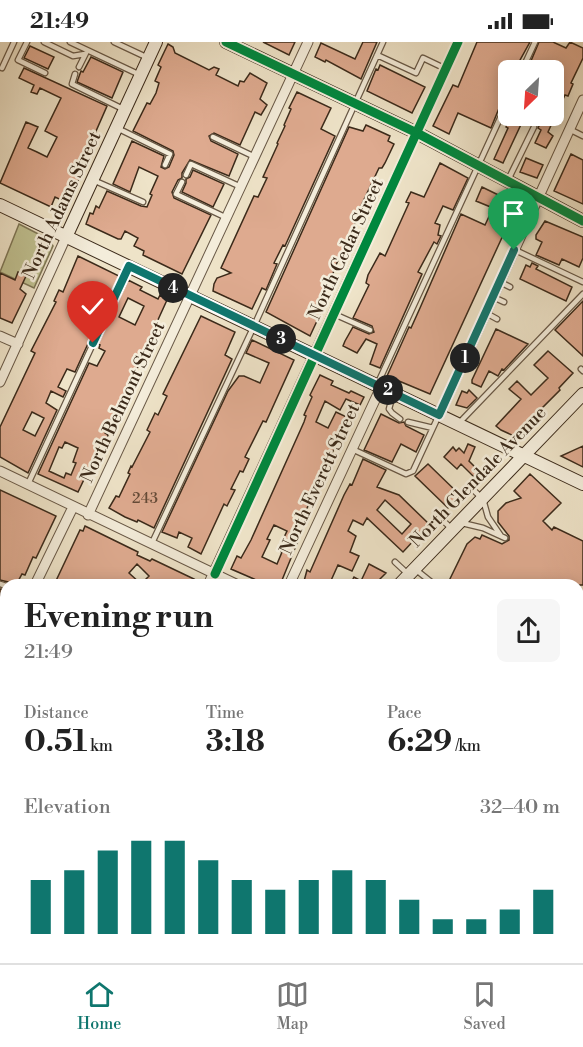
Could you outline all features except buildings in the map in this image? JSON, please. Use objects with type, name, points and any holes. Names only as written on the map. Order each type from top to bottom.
[{"type":"street","name":"North Adams Street","points":[[0,382],[156,42]]},
{"type":"street","points":[[226,42],[417,133],[583,221]]},
{"type":"street","name":"North Belmont Street","points":[[88,515],[308,42]]},
{"type":"street","name":"North Cedar Street","points":[[212,579],[458,42]]},
{"type":"street","points":[[448,422],[486,313],[583,100]]},
{"type":"street","points":[[0,205],[394,393],[448,422],[486,432],[525,456],[583,484]]},
{"type":"street","points":[[0,336],[18,344]]},
{"type":"street","name":"North Everett Street","points":[[293,579],[379,386]]},
{"type":"street","name":"North Glendale Avenue","points":[[405,579],[583,394]]},
{"type":"street","points":[[0,471],[225,579]]},
{"type":"street","points":[[38,579],[73,507]]},
{"type":"lane","points":[[2,68],[14,42]]},
{"type":"lane","points":[[27,42],[18,60],[45,73]]},
{"type":"lane","points":[[44,42],[73,56],[86,52]]},
{"type":"lane","points":[[70,42],[86,52],[141,76]]},
{"type":"lane","points":[[114,42],[149,58]]},
{"type":"lane","points":[[151,544],[254,326],[383,42]]},
{"type":"lane","points":[[527,60],[535,42]]},
{"type":"lane","points":[[79,67],[86,52]]},
{"type":"lane","points":[[377,55],[416,73],[423,58],[446,69]]},
{"type":"lane","points":[[75,74],[72,84],[125,110]]},
{"type":"lane","points":[[379,386],[498,124]]},
{"type":"lane","points":[[507,182],[534,127]]},
{"type":"lane","points":[[117,128],[170,154],[165,165]]},
{"type":"lane","points":[[569,129],[583,136]]},
{"type":"lane","points":[[213,137],[255,158]]},
{"type":"lane","points":[[186,175],[191,164],[241,187]]},
{"type":"lane","points":[[93,180],[143,202]]},
{"type":"lane","points":[[182,182],[177,194],[227,218]]},
{"type":"lane","points":[[514,250],[583,282]]},
{"type":"lane","points":[[28,484],[129,266]]},
{"type":"lane","points":[[500,282],[510,287]]},
{"type":"lane","points":[[408,422],[433,428],[448,422],[583,294]]},
{"type":"lane","points":[[493,297],[504,302]]},
{"type":"lane","points":[[486,313],[497,318]]},
{"type":"lane","points":[[334,314],[370,330]]},
{"type":"lane","points":[[394,393],[389,409],[400,419]]},
{"type":"lane","points":[[352,449],[406,474],[413,471],[433,428]]},
{"type":"lane","points":[[439,517],[456,526],[483,528],[503,537],[488,517],[483,499],[469,486]]},
{"type":"lane","points":[[395,562],[424,579]]},
{"type":"green space","points":[[19,224],[50,240],[53,246],[34,288],[0,272]]},
{"type":"cycle path","points":[[226,42],[417,133],[583,221]]},
{"type":"cycle path","points":[[215,574],[458,42]]},
{"type":"route","points":[[93,343],[129,266],[439,415],[514,250]]}]
